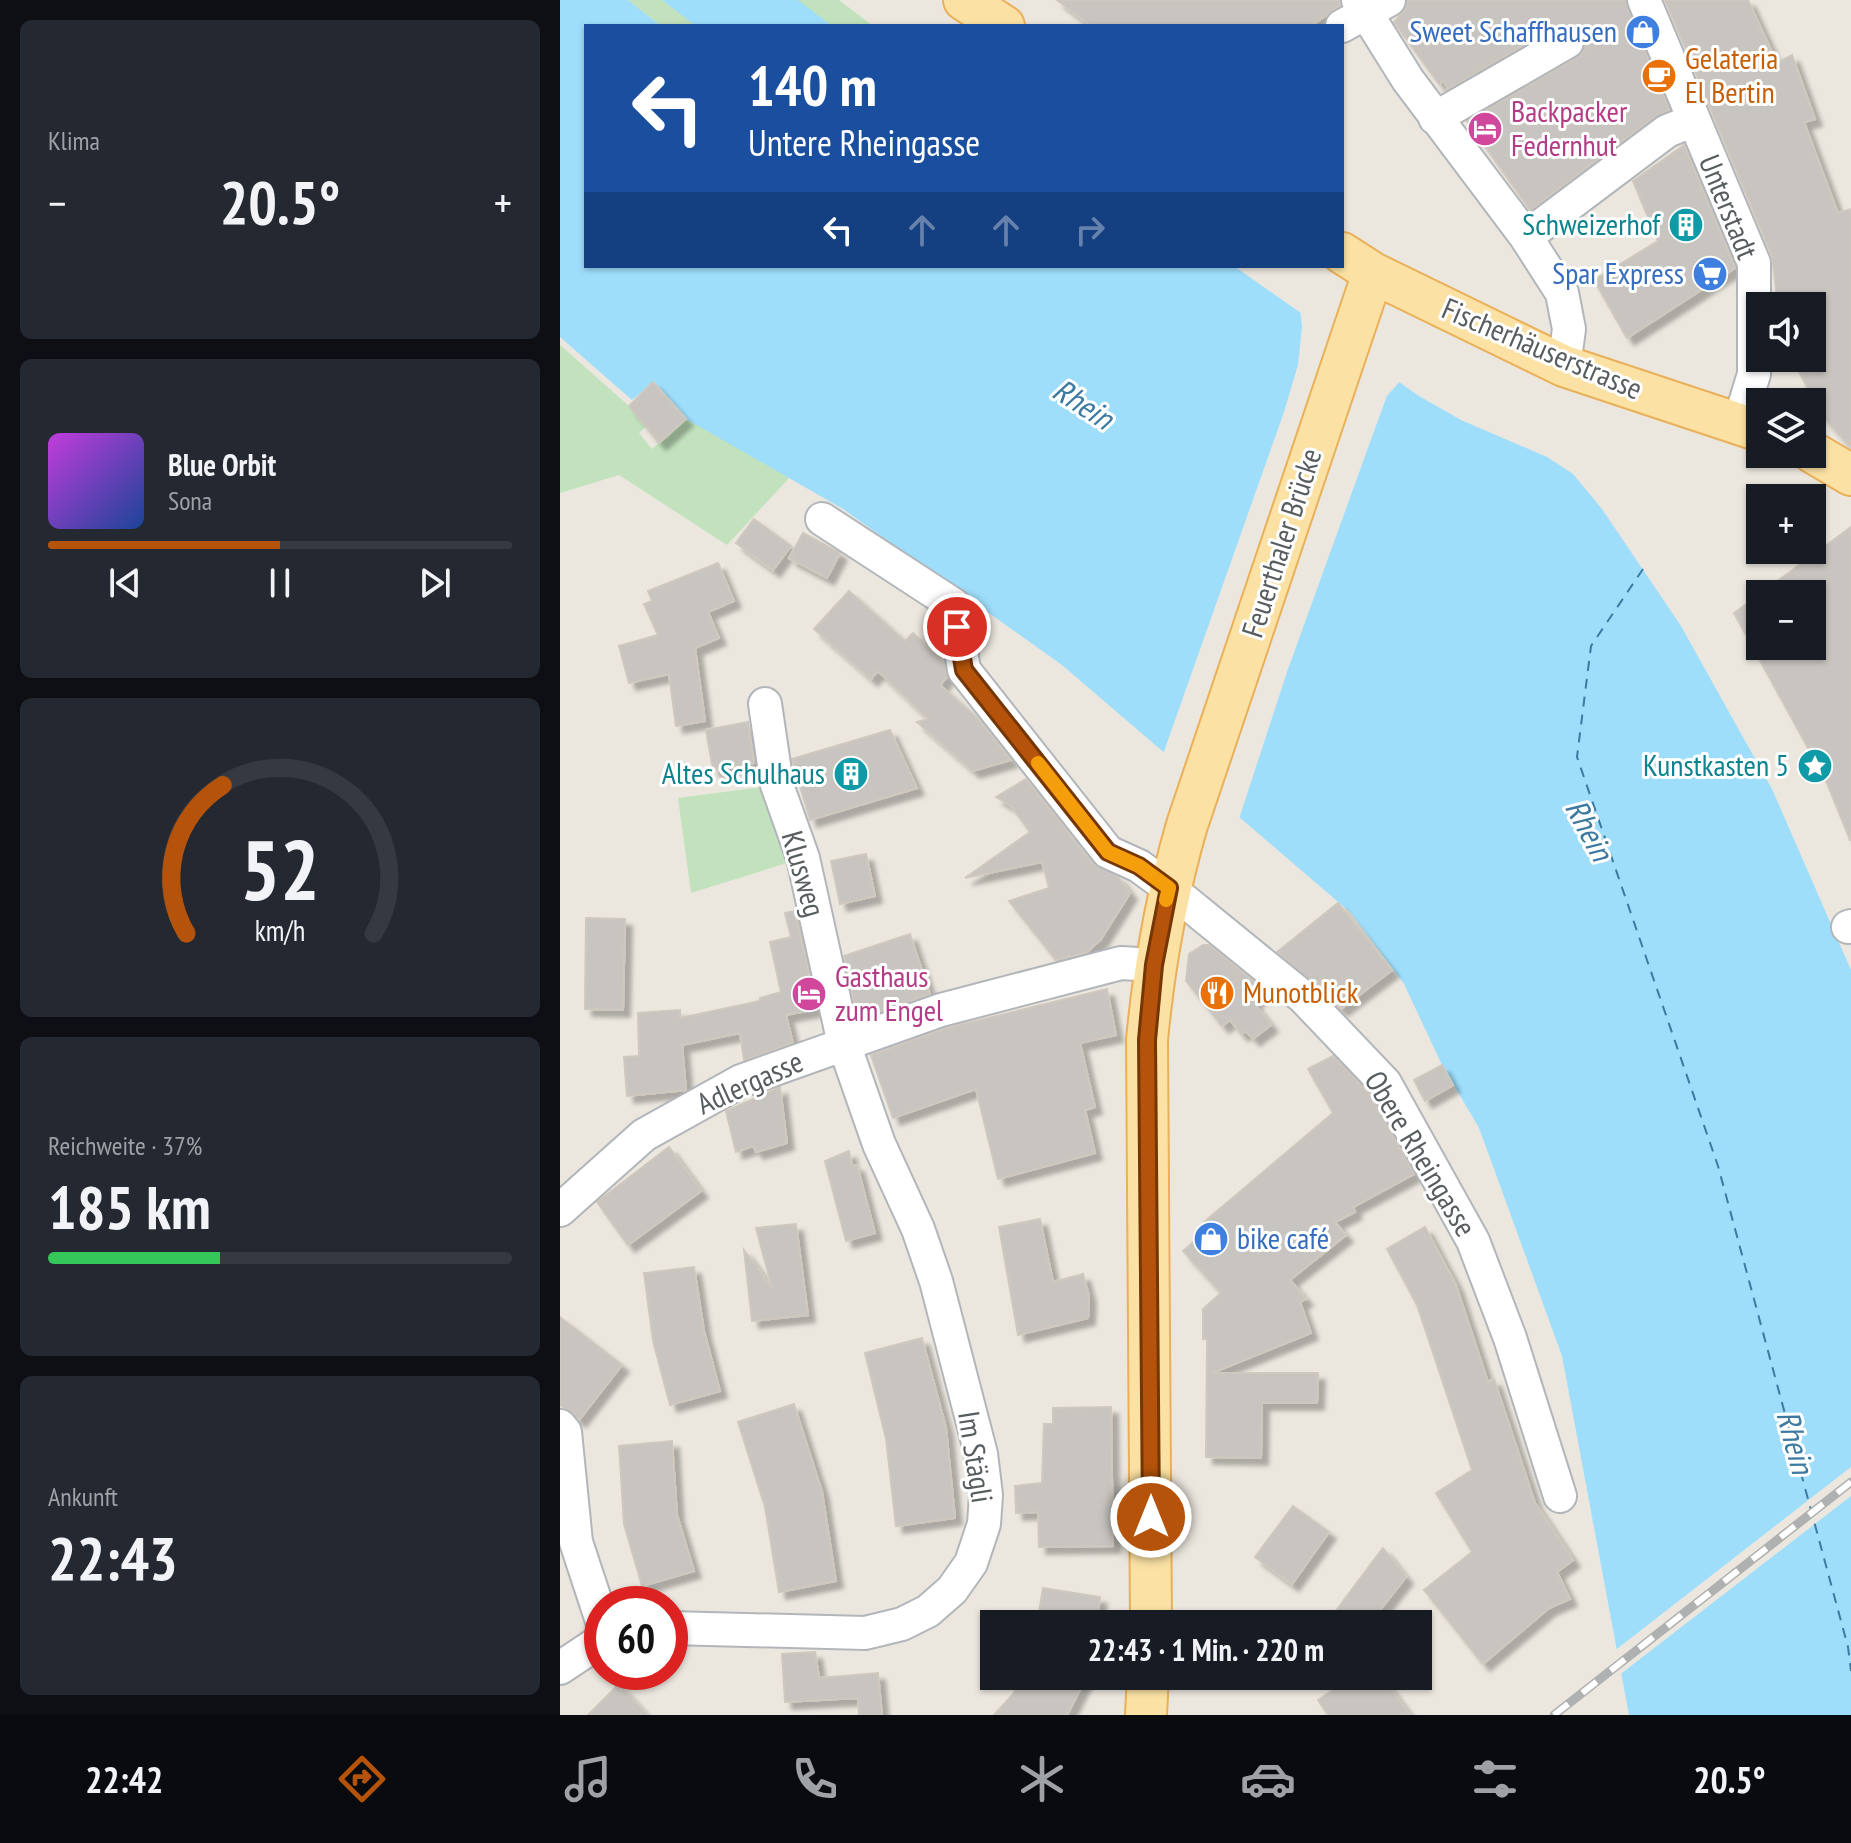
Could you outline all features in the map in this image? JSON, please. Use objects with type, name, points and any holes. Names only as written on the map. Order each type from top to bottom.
[{"type":"main road","points":[[964,0],[1001,24]]},
{"type":"main road","name":"Fischerhäuserstrasse","points":[[1358,263],[1564,366],[1746,426]]},
{"type":"main road","name":"Feuerthaler Brücke","points":[[1151,1610],[1147,1040],[1154,965],[1169,888],[1192,814],[1360,311],[1358,263]]},
{"type":"main road","points":[[1826,460],[1851,475]]},
{"type":"main road","points":[[1146,1715],[1147,1690]]},
{"type":"street","name":"Unterstadt","points":[[1644,0],[1692,121],[1754,263],[1753,388]]},
{"type":"street","points":[[1363,10],[1435,118],[1526,237],[1562,293],[1569,329],[1564,366]]},
{"type":"street","points":[[1435,118],[1567,42]]},
{"type":"street","points":[[1526,237],[1667,131],[1692,121]]},
{"type":"street","name":"Obere Rheingasse","points":[[822,519],[954,605],[964,670],[1108,852],[1139,866],[1169,888],[1303,997],[1385,1083],[1473,1241],[1510,1338],[1560,1496]]},
{"type":"street","name":"Klusweg","points":[[765,704],[777,785],[803,858],[844,1044]]},
{"type":"street","name":"Adlergasse","points":[[560,1210],[644,1135],[741,1081],[941,1010],[1121,963],[1154,965]]},
{"type":"street","name":"Im Stägli","points":[[688,1628],[865,1633],[902,1624],[928,1611],[952,1590],[971,1563],[984,1524],[986,1495],[981,1454],[936,1281],[918,1229],[879,1144],[844,1044]]},
{"type":"street","points":[[560,1426],[565,1432],[576,1542],[590,1586]]},
{"type":"street","points":[[560,1668],[584,1652]]},
{"type":"green space","points":[[628,0],[839,0],[870,24],[658,24]]},
{"type":"green space","points":[[560,345],[629,406],[646,427],[639,433],[652,449],[686,419],[791,476],[727,545],[619,475],[560,493]]},
{"type":"green space","points":[[777,785],[803,858],[691,893],[678,798]]},
{"type":"water","name":"Rhein","points":[[560,0],[628,0],[658,24],[584,24],[584,268],[1237,268],[1419,396],[1461,420],[1547,457],[1573,474],[1602,509],[1681,626],[1772,789],[1851,970],[1851,1715],[1629,1715],[1562,1356],[1479,1128],[1442,1065],[1404,984],[1351,913],[1062,665],[843,509],[686,419],[654,382],[632,400],[560,337]]},
{"type":"water","points":[[662,0],[798,0],[829,24],[693,24]]},
{"type":"pier","points":[[1300,308],[1402,379],[1387,396],[1287,672],[1238,822],[1162,757],[1284,412],[1298,365],[1302,326]]},
{"type":"pier","points":[[1851,1467],[1851,1496],[1618,1676],[1613,1652]]},
{"type":"building","points":[[1057,0],[1339,0],[1340,5],[1314,24],[1088,24]]},
{"type":"building","points":[[1408,0],[1625,0],[1669,110],[1656,116],[1530,210],[1467,121],[1576,58],[1584,51],[1584,33],[1576,25],[1558,25],[1448,89],[1444,81],[1439,84],[1394,22],[1405,10]]},
{"type":"building","points":[[1665,0],[1748,0],[1777,63],[1792,55],[1815,119],[1804,122],[1838,213],[1851,209],[1851,448],[1826,420],[1826,388],[1808,388],[1799,372],[1826,372],[1826,292],[1776,292],[1772,256]]},
{"type":"building","name":"Schweizerhof","points":[[1684,145],[1735,268],[1627,338],[1594,280],[1658,241],[1633,181]]},
{"type":"building","points":[[653,382],[686,419],[659,443],[629,406]]},
{"type":"building","points":[[754,519],[791,546],[773,570],[736,543]]},
{"type":"building","points":[[1851,527],[1850,840],[1812,746],[1808,748],[1760,660],[1826,660],[1826,580],[1779,580],[1801,564],[1826,564],[1826,545]]},
{"type":"building","points":[[803,533],[840,553],[827,578],[789,558]]},
{"type":"building","points":[[718,563],[734,601],[708,612],[719,638],[695,648],[705,721],[676,726],[669,674],[629,683],[619,646],[658,635],[644,604],[652,601],[648,591]]},
{"type":"building","points":[[849,591],[905,641],[913,633],[944,663],[947,677],[940,685],[977,718],[1011,760],[973,771],[917,722],[928,719],[878,671],[871,679],[814,629]]},
{"type":"building","points":[[1746,604],[1746,635],[1734,613]]},
{"type":"building","points":[[748,722],[754,763],[713,770],[706,730]]},
{"type":"building","name":"Altes Schulhaus","points":[[890,730],[917,788],[810,820],[792,759]]},
{"type":"building","points":[[1026,779],[1093,864],[1118,877],[1130,893],[1101,939],[1087,952],[1056,960],[1009,901],[1049,888],[1042,862],[965,878],[1030,832],[1011,806],[996,797]]},
{"type":"building","points":[[866,854],[875,896],[840,904],[831,861]]},
{"type":"building","points":[[1338,903],[1392,970],[1341,1009],[1277,952]]},
{"type":"building","points":[[795,911],[817,1009],[786,1015],[793,1043],[744,1060],[740,1033],[682,1045],[686,1090],[627,1096],[624,1057],[639,1056],[638,1013],[680,1010],[680,1018],[760,1001],[760,998],[781,992],[770,942],[791,937],[785,913]]},
{"type":"building","points":[[586,918],[625,919],[623,1010],[585,1009]]},
{"type":"building","points":[[910,934],[930,994],[858,1019],[844,956]]},
{"type":"building","points":[[1203,945],[1209,945],[1266,991],[1253,1002],[1271,1025],[1253,1039],[1246,1031],[1241,1034],[1230,1020],[1222,1026],[1186,981],[1189,954]]},
{"type":"building","points":[[1107,989],[1116,1035],[1080,1043],[1095,1107],[1085,1110],[1095,1153],[998,1179],[976,1089],[893,1118],[871,1055],[947,1028]]},
{"type":"building","points":[[1333,1056],[1370,1094],[1414,1174],[1353,1207],[1355,1212],[1335,1222],[1346,1235],[1290,1280],[1306,1299],[1300,1302],[1311,1333],[1212,1373],[1318,1373],[1317,1403],[1262,1403],[1261,1458],[1206,1457],[1207,1339],[1203,1339],[1203,1309],[1221,1293],[1183,1251],[1209,1228],[1204,1222],[1333,1113],[1308,1069]]},
{"type":"building","points":[[1442,1065],[1453,1085],[1425,1101],[1414,1080]]},
{"type":"building","points":[[780,1087],[787,1143],[756,1152],[753,1146],[736,1152],[726,1111]]},
{"type":"building","points":[[669,1147],[701,1191],[628,1245],[597,1202]]},
{"type":"building","points":[[849,1151],[852,1166],[857,1165],[875,1233],[846,1241],[825,1161]]},
{"type":"building","points":[[1040,1219],[1053,1282],[1083,1274],[1089,1296],[1088,1318],[1018,1335],[999,1227]]},
{"type":"building","points":[[796,1224],[808,1315],[752,1321],[744,1250],[772,1288],[756,1228]]},
{"type":"building","points":[[1425,1227],[1456,1285],[1488,1382],[1494,1379],[1535,1503],[1573,1560],[1557,1572],[1570,1599],[1549,1608],[1483,1664],[1424,1590],[1472,1552],[1436,1493],[1472,1470],[1417,1305],[1387,1249]]},
{"type":"building","points":[[694,1267],[704,1331],[720,1391],[670,1405],[653,1341],[644,1273]]},
{"type":"building","points":[[560,1317],[622,1365],[579,1420],[560,1405]]},
{"type":"building","points":[[922,1338],[946,1428],[955,1518],[896,1526],[886,1439],[865,1353]]},
{"type":"building","points":[[794,1404],[822,1492],[836,1581],[779,1592],[765,1507],[738,1422]]},
{"type":"building","points":[[1111,1407],[1113,1546],[1039,1547],[1038,1512],[1016,1513],[1015,1486],[1042,1483],[1044,1424],[1053,1424],[1053,1408]]},
{"type":"building","points":[[672,1441],[677,1515],[694,1571],[642,1586],[624,1524],[619,1446]]},
{"type":"building","points":[[1293,1506],[1329,1532],[1292,1584],[1255,1557]]},
{"type":"building","points":[[1383,1548],[1406,1577],[1380,1610],[1336,1610]]},
{"type":"building","points":[[1043,1588],[1100,1597],[1098,1610],[1039,1610]]},
{"type":"building","points":[[815,1652],[819,1678],[878,1673],[882,1715],[859,1715],[858,1698],[785,1702],[782,1654]]},
{"type":"building","points":[[613,1690],[624,1690],[647,1715],[588,1715]]},
{"type":"building","points":[[1015,1690],[1080,1690],[1067,1715],[994,1715]]},
{"type":"building","points":[[1333,1690],[1391,1690],[1410,1715],[1328,1715],[1318,1700]]},
{"type":"ferry route","points":[[1643,569],[1591,646],[1577,757],[1718,1166],[1848,1647],[1851,1671]]},
{"type":"railway","points":[[1554,1715],[1851,1482]]},
{"type":"slow traffic","points":[[1038,763],[1108,852],[1139,866],[1169,888],[1166,900]]},
{"type":"place","name":"Sweet Schaffhausen","points":[[1643,32]]},
{"type":"place","name":"Gelateria El Bertin","points":[[1659,76]]},
{"type":"place","name":"Backpacker Federnhut","points":[[1485,129]]},
{"type":"place","name":"Schweizerhof","points":[[1686,225]]},
{"type":"place","name":"Spar Express","points":[[1710,274]]},
{"type":"place","name":"Kunstkasten 5","points":[[1815,766]]},
{"type":"place","name":"Altes Schulhaus","points":[[851,774]]},
{"type":"place","name":"Munotblick","points":[[1217,993]]},
{"type":"place","name":"Gasthaus zum Engel","points":[[809,994]]},
{"type":"place","name":"bike café","points":[[1211,1239]]},
{"type":"route","points":[[957,627],[964,670],[1108,852],[1139,866],[1169,888],[1154,965],[1147,1040],[1151,1517]]}]
